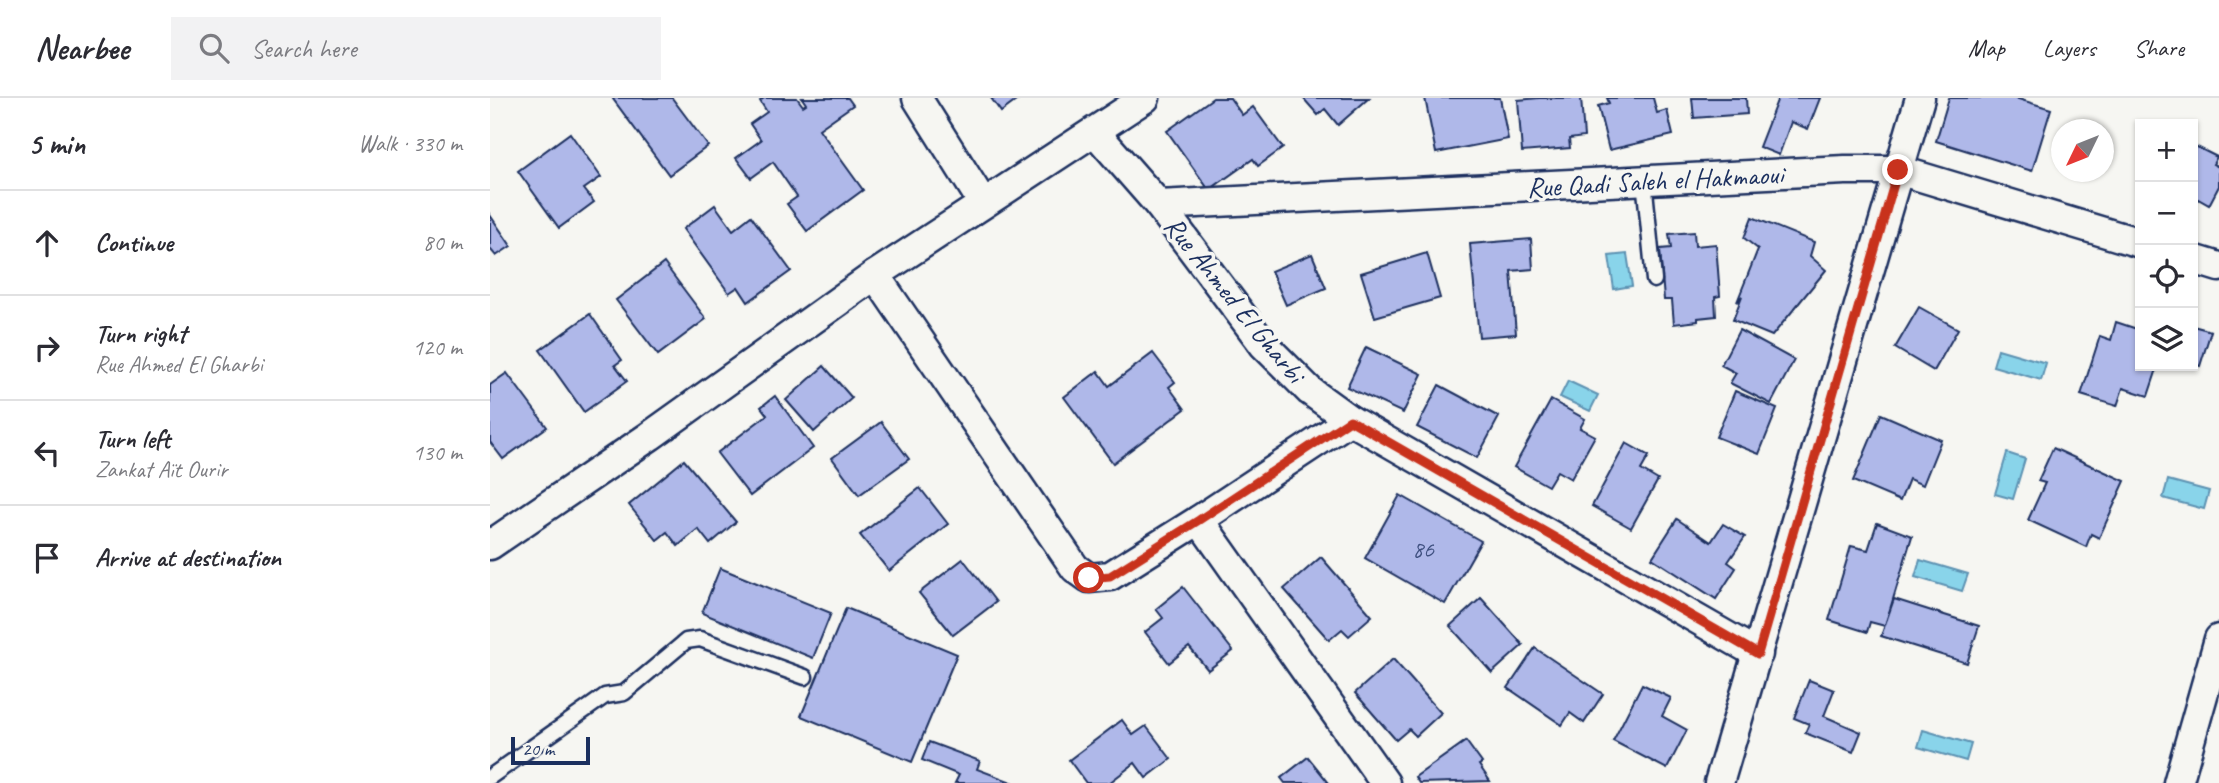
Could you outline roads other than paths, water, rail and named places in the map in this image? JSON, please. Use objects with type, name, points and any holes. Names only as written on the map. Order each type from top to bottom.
[{"type":"street","points":[[917,98],[983,203]]},
{"type":"street","points":[[490,545],[650,436],[875,275],[1145,98]]},
{"type":"street","points":[[1718,783],[1920,98]]},
{"type":"street","name":"Rue Ahmed El Gharbi","points":[[1095,132],[1158,205],[1265,345],[1310,391],[1350,420],[1758,654]]},
{"type":"street","name":"Rue Qadi Saleh el Hakmaoui","points":[[1158,205],[1844,170],[1898,170],[2135,241]]},
{"type":"street","points":[[2198,261],[2219,267]]},
{"type":"street","points":[[875,275],[1074,568],[1089,578],[1110,576],[1350,420]]},
{"type":"street","points":[[1199,520],[1385,783]]},
{"type":"street","points":[[2178,783],[2219,639]]},
{"type":"lane","points":[[1644,180],[1654,280]]},
{"type":"lane","points":[[490,780],[605,696],[624,693],[686,641],[700,639],[717,643],[805,677]]},
{"type":"water","points":[[1627,254],[1632,286],[1614,289],[1609,256]]},
{"type":"water","points":[[1998,349],[2046,363],[2041,380],[1993,366]]},
{"type":"water","points":[[1568,381],[1598,395],[1590,411],[1560,397]]},
{"type":"water","points":[[2007,453],[2025,459],[2013,499],[1995,494]]},
{"type":"water","points":[[2168,480],[2209,491],[2204,509],[2163,498]]},
{"type":"water","points":[[1920,560],[1968,574],[1962,591],[1915,577]]},
{"type":"water","points":[[1923,730],[1971,744],[1966,761],[1918,747]]}]
